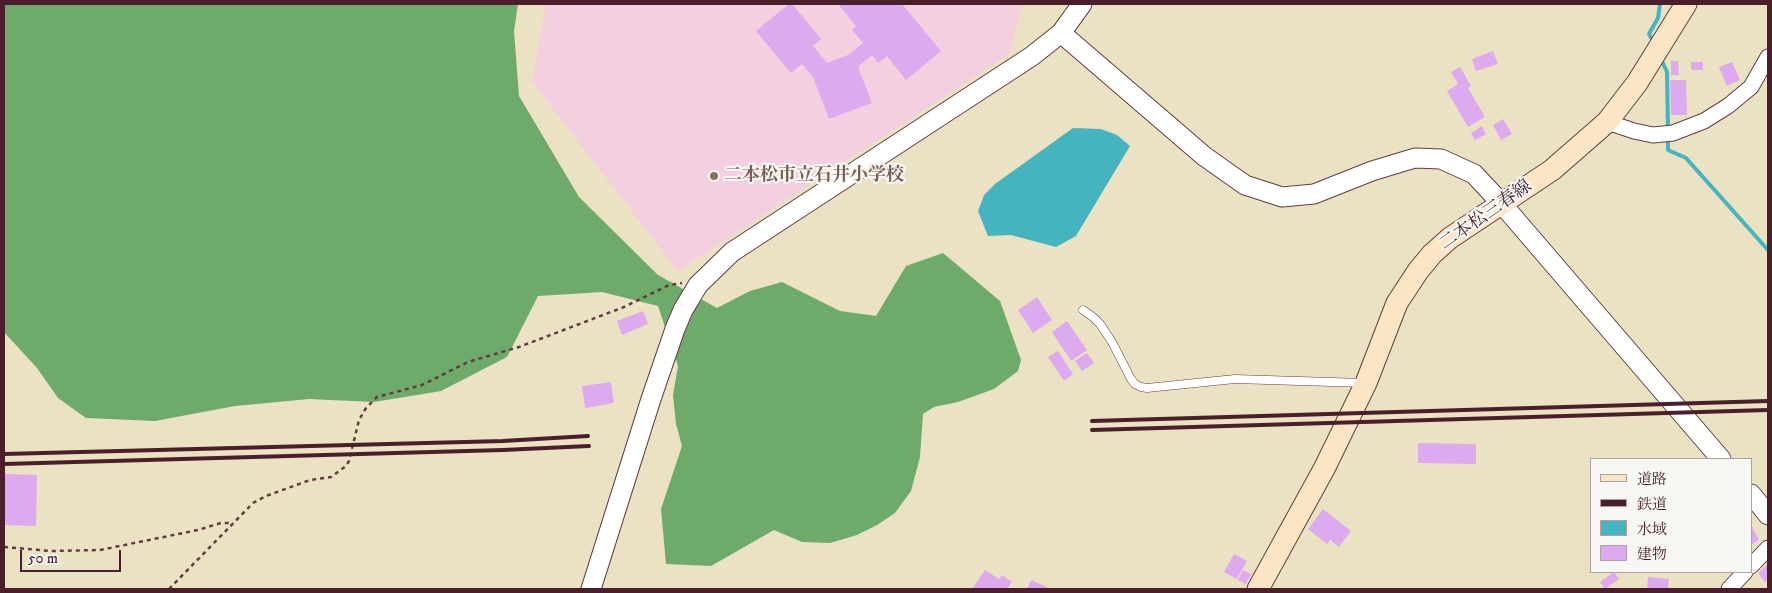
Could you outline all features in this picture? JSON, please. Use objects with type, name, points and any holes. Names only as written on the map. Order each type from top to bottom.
[{"type":"main road","name":"二本松三春線","points":[[1258,589],[1324,469],[1366,383],[1397,303],[1418,271],[1432,254],[1450,238],[1552,170],[1606,122],[1637,83],[1686,4]]},
{"type":"street","points":[[591,589],[675,329],[683,310],[698,285],[732,252],[1032,56],[1061,33],[1082,4]]},
{"type":"street","points":[[1061,33],[1204,156],[1245,185],[1282,197],[1314,194],[1372,171],[1415,158],[1441,159],[1474,174],[1502,204],[1720,458]]},
{"type":"street","points":[[1751,87],[1768,57]]},
{"type":"street","points":[[1606,122],[1653,135],[1673,132],[1704,121],[1728,106],[1751,87],[1768,81]]},
{"type":"street","points":[[1752,495],[1768,515]]},
{"type":"street","points":[[1752,565],[1768,548]]},
{"type":"street","points":[[1729,589],[1745,573]]},
{"type":"lane","points":[[1083,310],[1100,324],[1112,342],[1131,379],[1141,387],[1235,379],[1366,383]]},
{"type":"path","points":[[169,589],[253,503],[266,496],[310,480],[331,477],[346,466],[349,461],[359,420],[366,408],[377,397],[422,385],[468,362],[519,347],[616,310],[669,285],[687,282],[698,285]]},
{"type":"path","points":[[4,547],[34,550],[100,550],[198,530],[221,523],[232,523]]},
{"type":"shaded area","name":"二本松市立石井小学校","points":[[546,4],[1023,4],[1009,54],[678,271],[532,82]]},
{"type":"green space","points":[[4,4],[518,4],[514,31],[519,96],[579,197],[658,275],[717,308],[750,291],[782,282],[840,311],[876,316],[906,266],[943,253],[1000,301],[1021,360],[1018,371],[994,389],[958,402],[934,407],[923,414],[920,457],[911,491],[895,513],[877,525],[857,535],[830,543],[802,542],[774,530],[711,566],[666,564],[661,509],[682,446],[676,424],[673,395],[678,366],[658,306],[602,292],[538,296],[507,357],[441,391],[374,402],[309,399],[235,406],[155,421],[86,418],[58,398],[37,368],[4,332]]},
{"type":"water","points":[[1073,128],[1101,129],[1117,135],[1130,146],[1076,236],[1056,247],[1011,235],[988,236],[978,211],[984,195],[995,184]]},
{"type":"building","points":[[789,4],[792,4],[821,39],[813,46],[827,63],[848,55],[863,43],[852,30],[856,26],[838,4],[902,4],[941,51],[906,80],[887,56],[878,63],[872,55],[858,67],[872,103],[829,119],[813,77],[802,64],[791,73],[756,31]]},
{"type":"building","points":[[1493,51],[1498,64],[1476,71],[1472,59]]},
{"type":"building","points":[[1671,61],[1678,61],[1679,75],[1671,75]]},
{"type":"building","points":[[1691,62],[1703,62],[1703,70],[1691,70]]},
{"type":"building","points":[[1732,62],[1740,80],[1727,86],[1719,67]]},
{"type":"building","points":[[1460,67],[1471,86],[1468,88],[1485,117],[1468,127],[1447,91],[1458,84],[1451,72]]},
{"type":"building","points":[[1670,80],[1686,80],[1687,115],[1671,115]]},
{"type":"building","points":[[1503,119],[1512,134],[1501,140],[1493,125]]},
{"type":"building","points":[[1482,126],[1486,134],[1475,140],[1471,133]]},
{"type":"building","points":[[1037,297],[1052,320],[1033,333],[1018,310]]},
{"type":"building","points":[[643,311],[648,324],[622,335],[617,321]]},
{"type":"building","points":[[1067,321],[1087,350],[1071,361],[1052,332]]},
{"type":"building","points":[[1058,351],[1073,374],[1064,381],[1048,357]]},
{"type":"building","points":[[1087,353],[1094,363],[1082,371],[1075,361]]},
{"type":"building","points":[[611,382],[614,403],[585,408],[582,386]]},
{"type":"building","points":[[1418,443],[1476,444],[1476,464],[1418,463]]},
{"type":"building","points":[[4,474],[37,475],[36,526],[4,525]]},
{"type":"building","points":[[1323,509],[1351,531],[1339,547],[1330,540],[1327,544],[1308,529]]},
{"type":"building","points":[[1752,527],[1759,540],[1752,544]]},
{"type":"building","points":[[1234,554],[1247,561],[1237,579],[1224,572]]},
{"type":"building","points":[[1767,565],[1768,579],[1765,582],[1758,573]]},
{"type":"building","points":[[985,570],[999,579],[1002,575],[1012,582],[1007,589],[972,589]]},
{"type":"building","points":[[1243,570],[1251,574],[1246,584],[1238,580]]},
{"type":"building","points":[[1613,573],[1619,579],[1605,589],[1600,582]]},
{"type":"building","points":[[1648,577],[1669,579],[1668,589],[1647,589]]},
{"type":"building","points":[[1031,580],[1051,589],[1027,589]]},
{"type":"waterway","points":[[1654,43],[1649,34],[1658,18],[1660,4]]},
{"type":"waterway","points":[[1661,59],[1667,72],[1668,130]]},
{"type":"waterway","points":[[1668,137],[1668,150],[1686,158],[1768,250]]},
{"type":"railway","points":[[1092,421],[1768,401]]},
{"type":"railway","points":[[1092,430],[1768,410]]},
{"type":"railway","points":[[4,454],[503,441],[588,436]]},
{"type":"railway","points":[[4,464],[589,446]]},
{"type":"place","name":"二本松市立石井小学校","points":[[714,176]]}]
